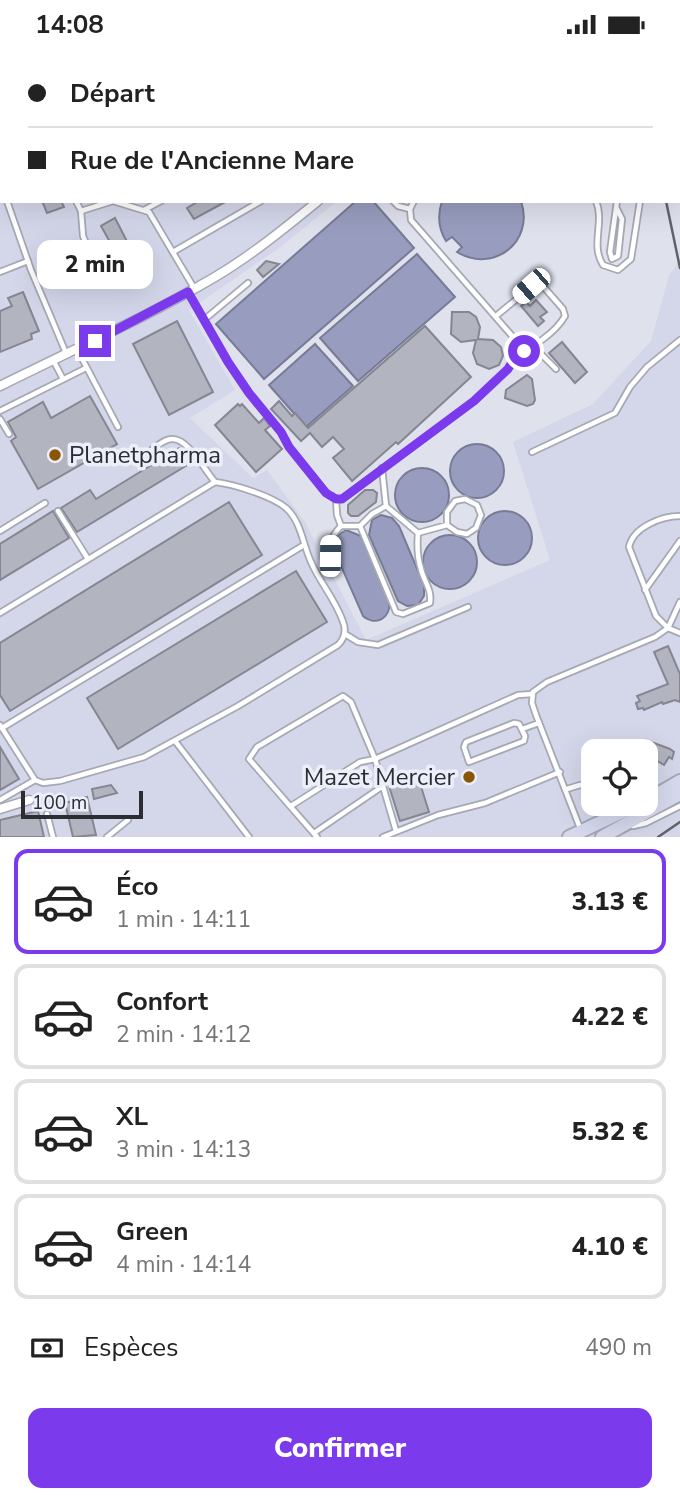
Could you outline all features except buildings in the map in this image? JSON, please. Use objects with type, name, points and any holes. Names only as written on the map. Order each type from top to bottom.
[{"type":"main road","points":[[658,794],[680,781]]},
{"type":"main road","points":[[589,836],[625,826],[680,794]]},
{"type":"main road","points":[[589,836],[621,816]]},
{"type":"street","points":[[0,386],[191,290],[271,240],[316,203]]},
{"type":"street","points":[[0,809],[29,800]]},
{"type":"lane","points":[[8,203],[66,353]]},
{"type":"lane","points":[[77,203],[81,211],[83,236],[101,278]]},
{"type":"lane","points":[[81,211],[107,203]]},
{"type":"lane","points":[[119,203],[149,212],[173,252],[228,362],[281,432],[289,447],[326,493],[336,499],[349,496],[382,468],[474,401],[508,369],[517,354],[533,346],[559,325],[565,316],[564,309],[542,285],[531,286],[496,316]]},
{"type":"lane","points":[[143,211],[157,203]]},
{"type":"lane","points":[[173,252],[258,203]]},
{"type":"lane","points":[[395,203],[410,209]]},
{"type":"lane","points":[[413,203],[410,209],[411,220],[496,316],[516,342],[517,354]]},
{"type":"lane","points":[[596,203],[599,213],[597,247],[600,260],[607,268],[618,270],[631,259],[640,203]]},
{"type":"lane","points":[[617,203],[613,218],[610,252],[612,259],[618,255],[622,219],[617,209]]},
{"type":"lane","points":[[0,272],[28,261]]},
{"type":"lane","points":[[205,319],[248,283]]},
{"type":"lane","points":[[533,452],[615,413],[630,387],[647,367],[680,340]]},
{"type":"lane","points":[[533,346],[555,369]]},
{"type":"lane","points":[[77,349],[118,427]]},
{"type":"lane","points":[[53,359],[63,379]]},
{"type":"lane","points":[[0,411],[86,368]]},
{"type":"lane","points":[[0,419],[9,434]]},
{"type":"lane","points":[[0,800],[35,780],[49,783],[129,763],[175,741],[338,645],[345,634],[342,620],[310,562],[292,516],[285,507],[239,487],[215,482],[191,450],[177,440],[169,439],[148,453]]},
{"type":"lane","points":[[382,468],[386,506],[418,533]]},
{"type":"lane","points":[[0,613],[215,482]]},
{"type":"lane","points":[[336,499],[341,526]]},
{"type":"lane","points":[[465,499],[477,505],[481,516],[476,528],[467,534],[457,532],[447,525],[447,512],[455,501],[465,499]]},
{"type":"lane","points":[[0,531],[45,503]]},
{"type":"lane","points":[[341,526],[360,526],[372,514],[386,506]]},
{"type":"lane","points":[[58,511],[88,559]]},
{"type":"lane","points":[[680,516],[646,526],[634,535],[629,551],[656,617],[667,628],[680,633]]},
{"type":"lane","points":[[418,533],[447,525]]},
{"type":"lane","points":[[333,566],[330,541],[341,526]]},
{"type":"lane","points":[[360,526],[396,612],[403,614],[430,603],[432,593],[421,571],[417,551],[418,533]]},
{"type":"lane","points":[[645,591],[680,541]]},
{"type":"lane","points":[[35,780],[1,726],[304,545]]},
{"type":"lane","points":[[589,836],[539,723],[532,695],[535,689],[547,682],[647,641],[667,628],[680,602]]},
{"type":"lane","points":[[345,634],[358,642],[378,645],[468,607]]},
{"type":"lane","points":[[290,806],[360,762],[375,759],[518,695],[532,695]]},
{"type":"lane","points":[[383,786],[316,835],[249,759],[257,747],[343,696],[351,702],[375,759],[383,786],[396,831]]},
{"type":"lane","points":[[514,723],[522,729],[524,741],[469,762],[464,747],[466,742],[514,723]]},
{"type":"lane","points":[[522,729],[539,723]]},
{"type":"lane","points":[[175,741],[248,837]]},
{"type":"lane","points":[[383,837],[438,815],[485,803],[560,772]]},
{"type":"lane","points":[[566,789],[581,785]]},
{"type":"lane","points":[[625,826],[646,824],[680,806]]},
{"type":"lane","points":[[47,814],[52,837]]},
{"type":"lane","points":[[107,837],[128,820]]},
{"type":"shaded area","points":[[0,203],[335,203],[282,246],[189,310],[235,390],[190,418],[253,478],[267,470],[305,522],[366,640],[550,560],[513,442],[593,404],[651,341],[669,276],[680,260],[680,837],[0,837]]},
{"type":"water","points":[[354,203],[375,203],[414,248],[264,379],[216,324]]},
{"type":"water","points":[[441,203],[521,203],[524,216],[522,229],[508,250],[484,259],[471,258],[457,252],[462,247],[452,237],[446,241],[440,227]]},
{"type":"water","points":[[417,254],[455,297],[358,381],[320,338]]},
{"type":"water","points":[[315,344],[353,386],[306,427],[269,385]]},
{"type":"water","points":[[477,444],[496,452],[504,471],[496,490],[477,498],[458,490],[450,471],[458,452]]},
{"type":"water","points":[[422,468],[441,476],[449,495],[441,514],[422,522],[403,514],[395,495],[403,476]]},
{"type":"water","points":[[505,511],[524,519],[532,538],[524,557],[505,565],[486,557],[478,538],[486,519]]},
{"type":"water","points":[[381,515],[392,518],[399,526],[424,585],[424,596],[418,605],[407,606],[398,601],[369,535],[372,520]]},
{"type":"water","points":[[346,530],[361,536],[389,600],[386,616],[378,621],[363,616],[334,550],[337,536]]},
{"type":"water","points":[[450,535],[469,543],[477,562],[469,581],[450,589],[431,581],[423,562],[431,543]]},
{"type":"railway","points":[[666,203],[680,268]]},
{"type":"railway","points":[[658,837],[680,822]]},
{"type":"place","name":"Planetpharma","points":[[55,455]]},
{"type":"place","name":"Mazet Mercier","points":[[469,777]]},
{"type":"route","points":[[95,341],[188,292],[249,393],[326,493],[336,499],[349,496],[365,481],[474,401],[508,369],[517,354],[524,351]]}]
